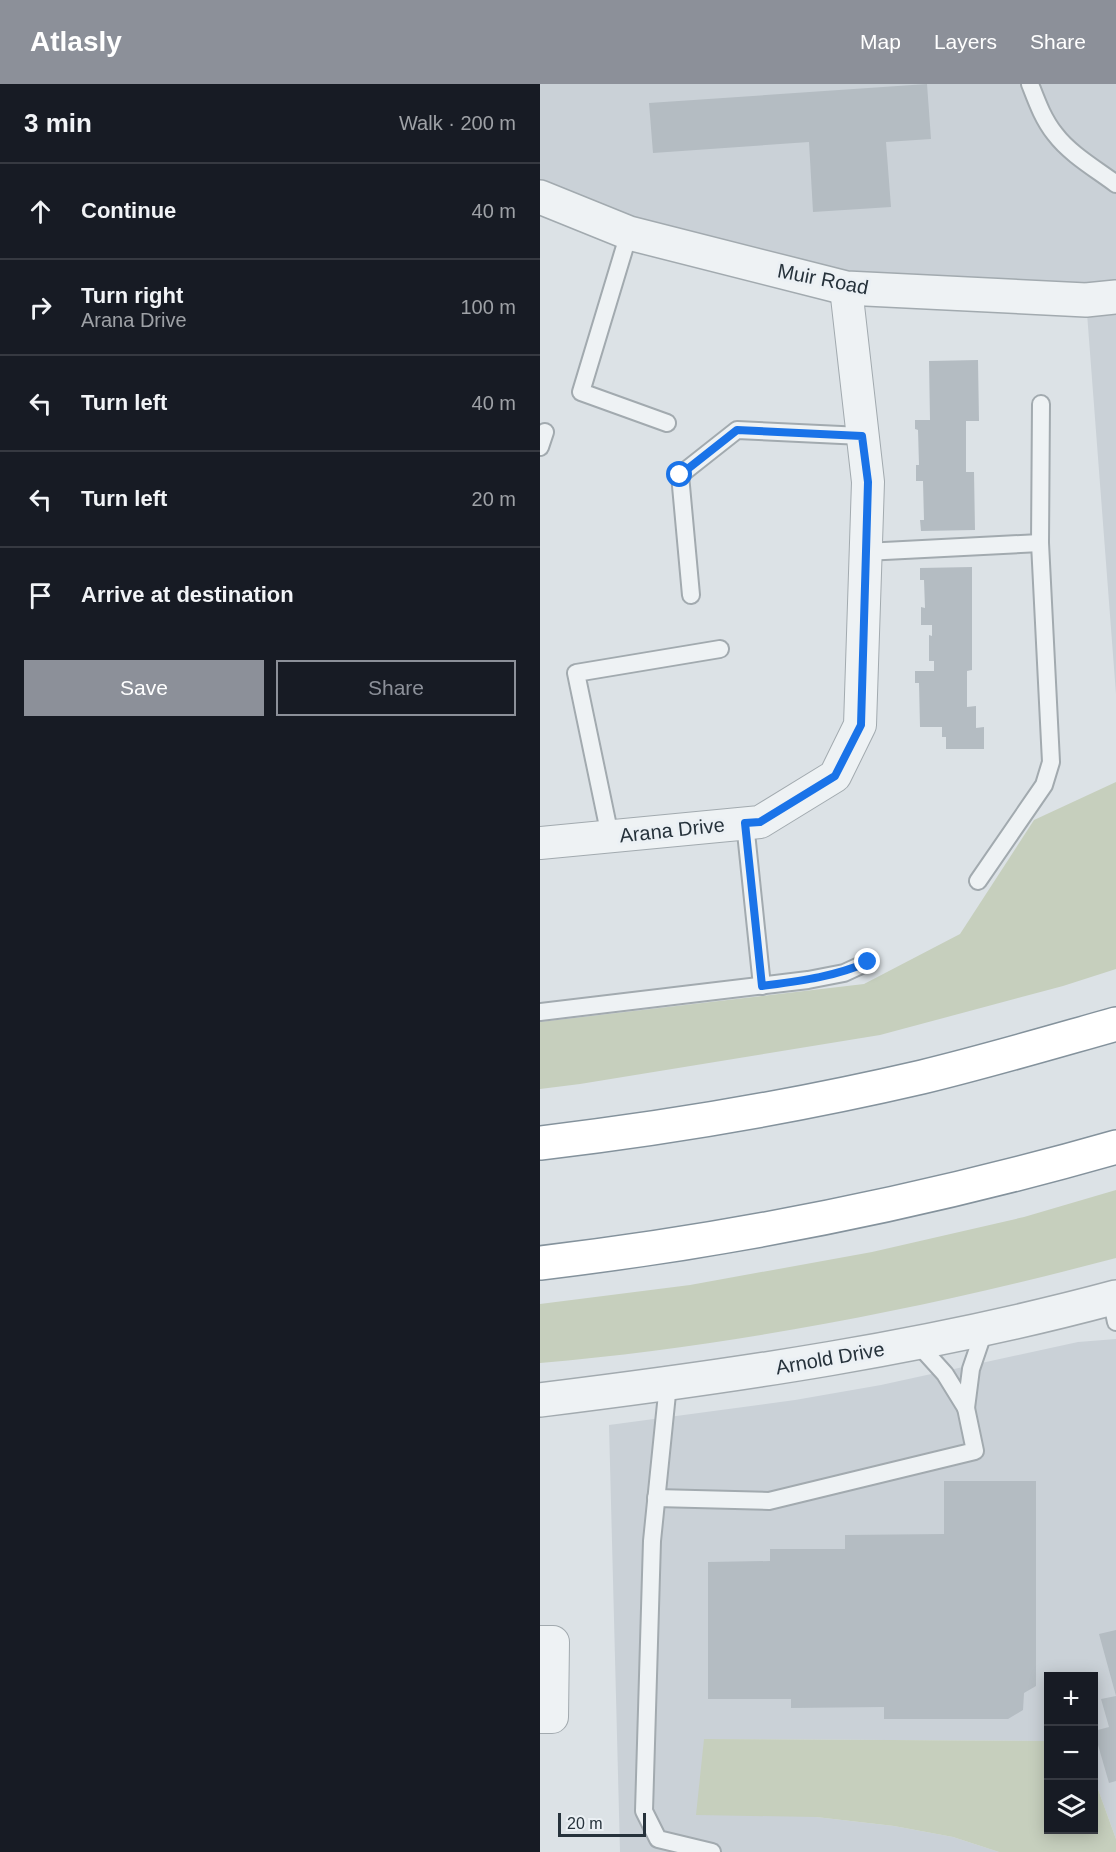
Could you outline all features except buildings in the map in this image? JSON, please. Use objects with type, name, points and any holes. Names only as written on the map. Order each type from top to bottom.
[{"type":"highway","points":[[540,1143],[722,1117],[855,1091],[989,1060],[1116,1024]]},
{"type":"highway","points":[[540,1263],[712,1239],[849,1214],[987,1183],[1116,1147]]},
{"type":"street","name":"Muir Road","points":[[540,197],[628,233],[846,288],[1086,300],[1116,297]]},
{"type":"street","name":"Arana Drive","points":[[540,843],[760,822],[835,776],[861,725],[868,482],[846,288]]},
{"type":"street","name":"Arnold Drive","points":[[540,1400],[793,1365],[1114,1306]]},
{"type":"street","points":[[540,1642],[552,1642],[552,1718],[540,1717]]},
{"type":"lane","points":[[1030,84],[1040,110],[1055,135],[1116,184]]},
{"type":"lane","points":[[628,233],[581,392],[667,423]]},
{"type":"lane","points":[[978,881],[1044,785],[1051,762],[1040,543],[1041,404]]},
{"type":"lane","points":[[691,595],[680,475],[737,430],[862,436]]},
{"type":"lane","points":[[865,552],[1040,543]]},
{"type":"lane","points":[[610,836],[576,674],[720,649]]},
{"type":"lane","points":[[745,823],[762,986]]},
{"type":"lane","points":[[540,1012],[808,980],[844,973],[868,962]]},
{"type":"lane","points":[[656,1497],[769,1501],[975,1451],[966,1408],[970,1369],[985,1328]]},
{"type":"lane","points":[[917,1342],[945,1374],[966,1408]]},
{"type":"lane","points":[[668,1384],[652,1541],[644,1811],[658,1839],[712,1852]]},
{"type":"shaded area","points":[[540,84],[1116,84],[1116,694],[1086,300],[846,288],[540,197]]},
{"type":"shaded area","points":[[1116,1339],[1116,1839],[1098,1789],[1098,1672],[1044,1672],[1044,1741],[704,1739],[816,1817],[894,1826],[953,1837],[999,1852],[620,1852],[609,1425],[795,1400],[881,1385],[1078,1342]]},
{"type":"green space","points":[[1116,782],[1116,969],[1063,986],[880,1035],[540,1089],[540,1022],[864,984],[960,934],[1034,820]]},
{"type":"green space","points":[[1116,1190],[1116,1258],[974,1293],[830,1323],[613,1356],[540,1363],[540,1304],[690,1285],[872,1252],[1024,1217]]},
{"type":"green space","points":[[704,1739],[1044,1741],[1044,1834],[1098,1834],[1098,1789],[1116,1839],[1116,1852],[999,1852],[953,1837],[894,1826],[816,1817],[696,1815]]},
{"type":"route","points":[[680,475],[737,430],[862,436],[868,482],[861,725],[835,776],[760,822],[745,823],[762,986],[844,973],[868,962]]}]
